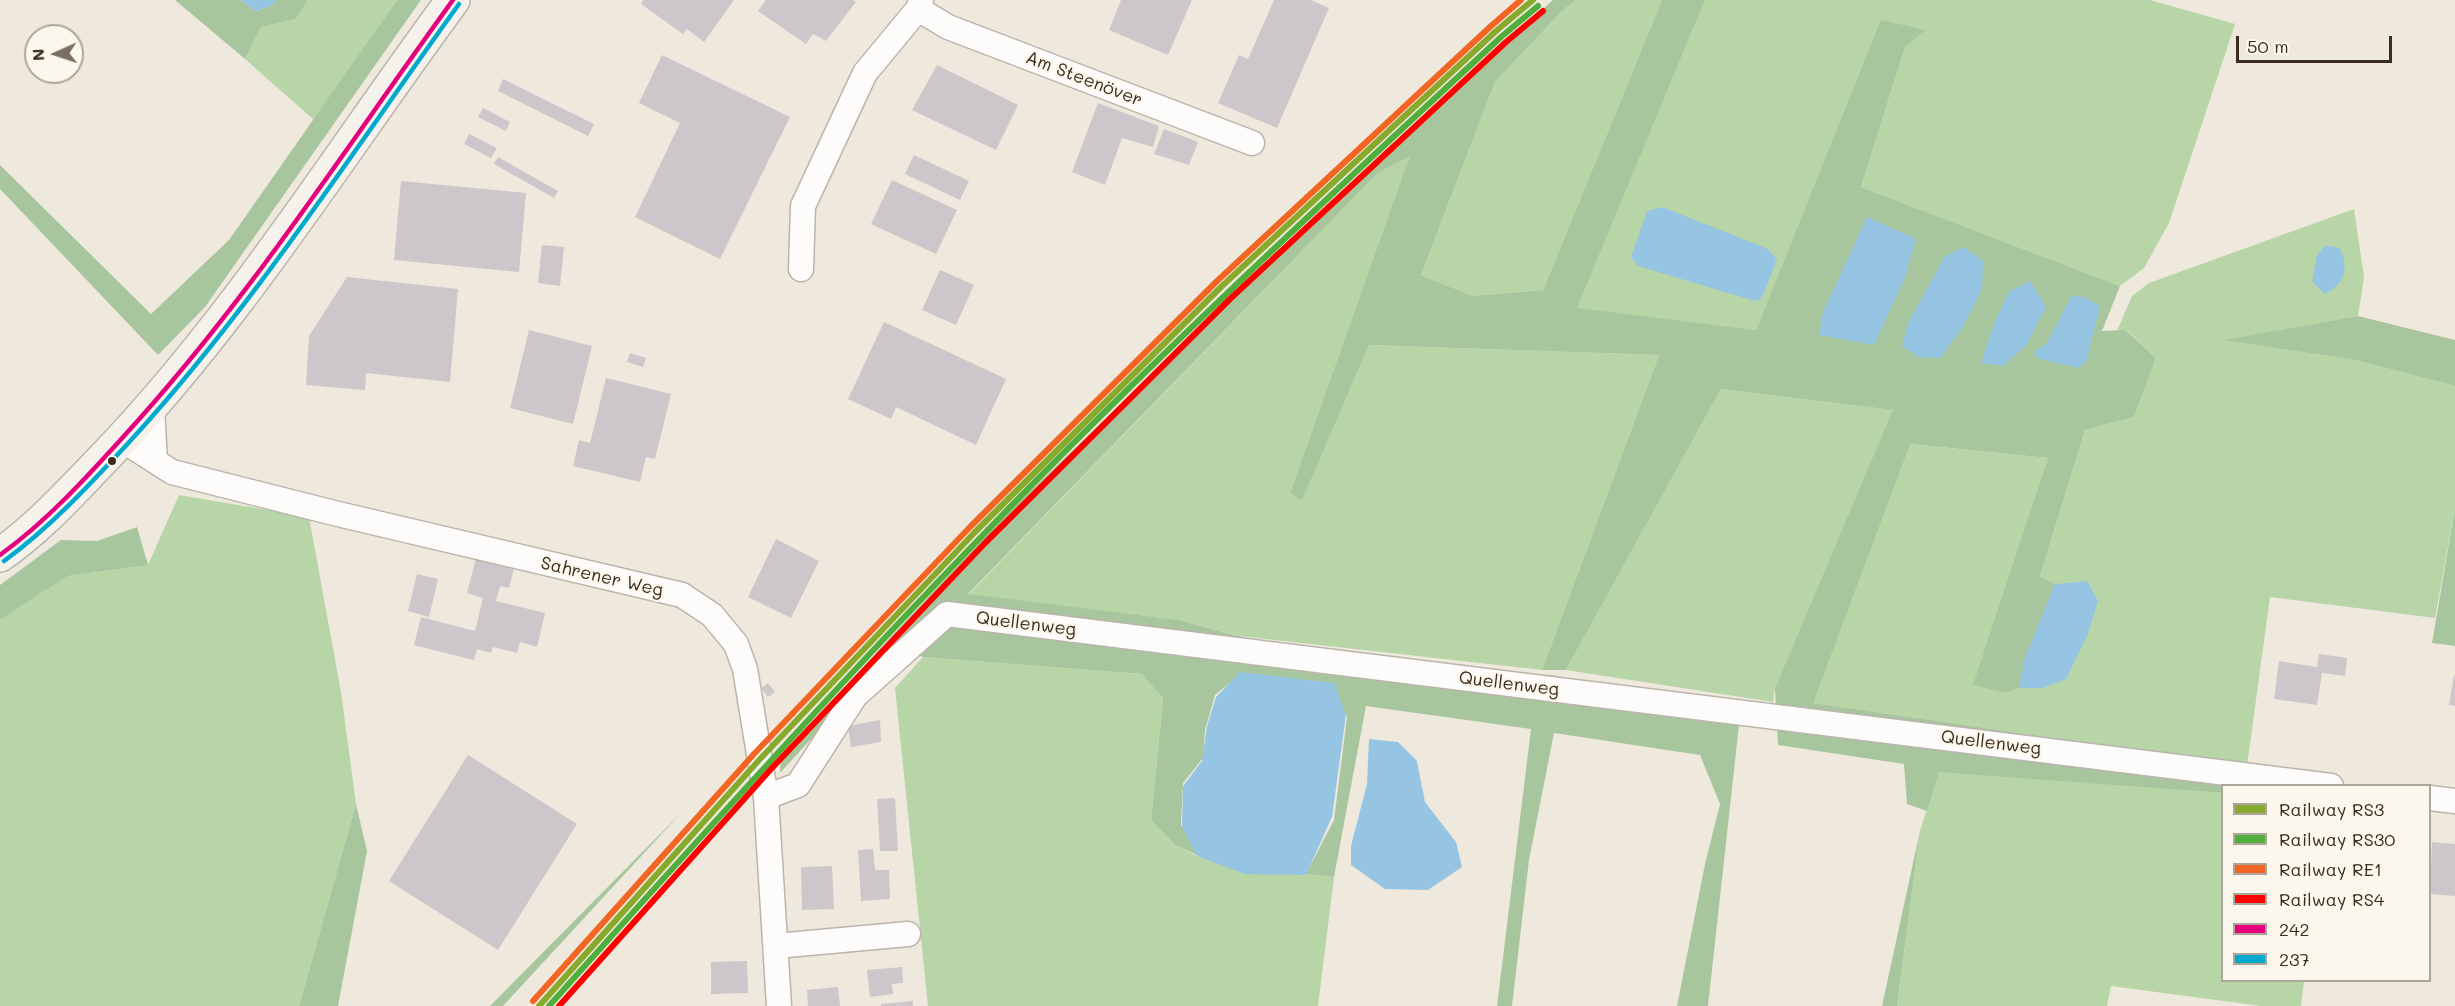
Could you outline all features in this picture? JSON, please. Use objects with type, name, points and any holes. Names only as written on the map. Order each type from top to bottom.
[{"type":"main road","points":[[0,555],[20,541],[51,512],[152,408],[224,319],[453,0]]},
{"type":"street","name":"Am Steenöver","points":[[801,269],[803,206],[865,73],[920,5],[948,27],[1252,143]]},
{"type":"street","points":[[152,408],[155,462]]},
{"type":"street","name":"Sahrener Weg","points":[[122,440],[172,472],[682,595],[712,615],[736,644],[745,669],[766,797],[779,1006]]},
{"type":"street","name":"Quellenweg","points":[[766,797],[798,785],[855,696],[947,614],[2315,784]]},
{"type":"street","points":[[2431,798],[2455,801]]},
{"type":"street","points":[[776,946],[908,934]]},
{"type":"green space","points":[[175,0],[240,0],[256,11],[273,5],[276,0],[308,0],[296,19],[261,27],[245,59]]},
{"type":"green space","points":[[308,0],[397,0],[314,120],[245,59],[261,27],[296,19]]},
{"type":"green space","points":[[397,0],[421,0],[205,307],[158,355],[0,189],[0,165],[151,314],[229,240]]},
{"type":"green space","points":[[1553,0],[1576,0],[1562,11],[1495,82],[1421,275],[1473,296],[1543,290],[1662,0],[1705,0],[1577,308],[1756,330],[1881,20],[1925,30],[1905,47],[1861,187],[2120,286],[2102,331],[2126,330],[2156,358],[2134,417],[2085,430],[2040,576],[2055,584],[2087,581],[2098,601],[2088,634],[2066,679],[2043,688],[2019,688],[2005,693],[1973,685],[2048,458],[1910,444],[1813,703],[2247,766],[2245,784],[2221,784],[2221,793],[1939,772],[1927,811],[1907,804],[1904,764],[1778,745],[1775,688],[1893,410],[1721,389],[1566,670],[1542,670],[1659,355],[1369,345],[1302,500],[1290,493],[1410,156],[1378,173],[968,594],[1179,620],[1368,671],[1553,675],[1739,725],[1708,1006],[1677,1006],[1705,864],[1720,804],[1700,755],[1554,733],[1529,860],[1512,1006],[1497,1006],[1531,729],[1366,706],[1334,877],[1306,874],[1334,820],[1347,717],[1332,683],[1242,673],[1215,695],[1205,730],[1203,758],[1183,783],[1181,825],[1199,856],[1175,845],[1151,820],[1163,698],[1142,674],[923,657],[895,647],[780,773],[781,755],[998,522],[1381,154]]},
{"type":"green space","points":[[1576,0],[1662,0],[1543,290],[1473,296],[1421,275],[1495,82],[1562,11]]},
{"type":"green space","points":[[1705,0],[2150,0],[2235,24],[2169,223],[2144,268],[2120,286],[1861,187],[1905,47],[1882,20],[1756,330],[1576,309]]},
{"type":"green space","points":[[1411,155],[1290,493],[1302,499],[1369,345],[1659,355],[1542,670],[1239,636],[1179,620],[968,595],[1378,173]]},
{"type":"green space","points":[[2354,209],[2364,277],[2358,316],[2225,340],[2355,360],[2455,386],[2455,508],[2435,618],[2270,597],[2247,766],[1812,703],[1909,444],[2048,458],[1974,685],[2005,693],[2019,688],[2043,688],[2066,679],[2088,634],[2098,601],[2087,581],[2055,584],[2040,576],[2085,430],[2134,417],[2156,358],[2127,330],[2117,331],[2132,296],[2149,283]]},
{"type":"green space","points":[[2358,316],[2455,340],[2455,386],[2355,360],[2223,340]]},
{"type":"green space","points":[[1721,389],[1894,410],[1775,688],[1773,702],[1566,670]]},
{"type":"green space","points":[[179,495],[309,517],[341,692],[356,804],[299,1006],[0,1006],[0,620],[68,576],[148,565]]},
{"type":"green space","points":[[2455,508],[2455,646],[2432,643]]},
{"type":"green space","points":[[137,527],[148,565],[68,576],[0,620],[0,585],[61,540],[97,541]]},
{"type":"green space","points":[[923,657],[1142,674],[1163,697],[1151,820],[1175,845],[1197,856],[1334,877],[1318,1006],[928,1006],[895,688]]},
{"type":"green space","points":[[1939,771],[2221,793],[2221,982],[2304,982],[2301,1006],[2261,1006],[2111,986],[2107,1006],[1897,1006],[1920,831]]},
{"type":"green space","points":[[356,804],[367,851],[338,1006],[299,1006]]},
{"type":"green space","points":[[681,813],[503,1006],[490,1006]]},
{"type":"green space","points":[[1920,831],[1897,1006],[1882,1006]]},
{"type":"water","points":[[240,0],[276,0],[273,5],[256,11]]},
{"type":"water","points":[[1662,207],[1768,249],[1777,260],[1761,299],[1755,301],[1638,266],[1631,257],[1647,211]]},
{"type":"water","points":[[1867,217],[1916,239],[1904,280],[1874,345],[1819,335],[1823,312]]},
{"type":"water","points":[[2326,245],[2340,248],[2345,269],[2336,286],[2324,294],[2312,281],[2317,255]]},
{"type":"water","points":[[1964,247],[1983,261],[1982,289],[1963,327],[1940,358],[1919,357],[1902,346],[1908,323],[1945,256]]},
{"type":"water","points":[[2030,281],[2046,307],[2027,344],[2003,366],[1981,363],[1994,323],[2010,291]]},
{"type":"water","points":[[2072,295],[2086,298],[2100,306],[2086,362],[2078,368],[2037,358],[2034,352],[2047,343]]},
{"type":"water","points":[[2087,581],[2098,601],[2088,634],[2066,679],[2043,688],[2019,688],[2025,658],[2055,584]]},
{"type":"water","points":[[1240,672],[1334,683],[1346,715],[1332,817],[1306,875],[1245,874],[1197,856],[1182,827],[1183,786],[1202,761],[1207,726],[1216,697]]},
{"type":"water","points":[[1369,739],[1398,742],[1417,761],[1425,802],[1456,842],[1462,867],[1428,890],[1385,889],[1351,865],[1351,846],[1367,784]]},
{"type":"building","points":[[643,0],[734,0],[704,42],[687,29],[683,34],[641,4]]},
{"type":"building","points":[[766,0],[853,0],[856,2],[826,41],[813,34],[806,44],[758,11]]},
{"type":"building","points":[[1121,0],[1192,0],[1168,55],[1109,30]]},
{"type":"building","points":[[1274,0],[1311,0],[1329,8],[1277,128],[1218,103],[1239,55],[1248,59]]},
{"type":"building","points":[[662,55],[790,117],[720,259],[635,217],[680,123],[639,103]]},
{"type":"building","points":[[937,65],[1018,105],[996,150],[912,110]]},
{"type":"building","points":[[503,79],[594,124],[588,136],[498,91]]},
{"type":"building","points":[[1098,103],[1159,126],[1153,147],[1122,138],[1105,185],[1072,172]]},
{"type":"building","points":[[483,108],[510,122],[506,131],[478,117]]},
{"type":"building","points":[[1164,129],[1198,142],[1189,165],[1154,154]]},
{"type":"building","points":[[469,134],[497,148],[491,158],[464,144]]},
{"type":"building","points":[[914,155],[969,181],[960,200],[905,174]]},
{"type":"building","points":[[498,157],[558,191],[554,198],[494,164]]},
{"type":"building","points":[[892,180],[957,210],[936,254],[871,224]]},
{"type":"building","points":[[401,181],[526,193],[519,272],[394,260]]},
{"type":"building","points":[[542,245],[564,247],[560,286],[538,283]]},
{"type":"building","points":[[940,270],[974,285],[956,325],[922,310]]},
{"type":"building","points":[[347,277],[458,289],[450,382],[366,373],[365,390],[306,385],[309,336]]},
{"type":"building","points":[[884,322],[1006,379],[976,445],[896,407],[891,419],[848,399]]},
{"type":"building","points":[[529,330],[592,346],[573,424],[510,408]]},
{"type":"building","points":[[630,353],[646,358],[643,367],[627,362]]},
{"type":"building","points":[[606,378],[671,394],[655,459],[646,457],[640,482],[573,466],[579,440],[590,443]]},
{"type":"building","points":[[776,539],[819,561],[791,618],[748,597]]},
{"type":"building","points":[[476,558],[514,568],[509,588],[500,586],[496,601],[545,613],[537,647],[520,642],[517,653],[493,647],[491,653],[477,649],[474,660],[414,645],[421,617],[475,631],[483,598],[467,593]]},
{"type":"building","points":[[417,574],[438,579],[429,617],[408,611]]},
{"type":"building","points":[[2319,654],[2347,658],[2345,676],[2322,673],[2317,705],[2274,699],[2279,661],[2317,667]]},
{"type":"building","points":[[2455,675],[2455,706],[2449,705]]},
{"type":"building","points":[[768,683],[775,692],[768,697],[761,688]]},
{"type":"building","points":[[880,720],[881,742],[851,747],[848,726]]},
{"type":"building","points":[[468,755],[577,824],[498,950],[389,881]]},
{"type":"building","points":[[895,798],[898,851],[880,851],[877,799]]},
{"type":"building","points":[[2432,842],[2455,844],[2455,896],[2431,894]]},
{"type":"building","points":[[873,849],[875,870],[889,870],[890,899],[861,901],[858,850]]},
{"type":"building","points":[[832,866],[834,909],[802,910],[801,867]]},
{"type":"building","points":[[747,961],[748,993],[711,994],[711,962]]},
{"type":"building","points":[[902,967],[903,983],[892,984],[893,994],[870,997],[867,970]]},
{"type":"building","points":[[838,987],[840,1006],[808,1006],[807,990]]},
{"type":"building","points":[[913,1001],[913,1006],[881,1006],[881,1004]]},
{"type":"rail line","name":"RE1","points":[[533,1001],[754,754],[970,527],[1216,282],[1521,0]]},
{"type":"rail line","name":"RS3","points":[[539,1006],[760,759],[975,532],[1221,287],[1496,31],[1533,0]]},
{"type":"rail line","name":"RS30","points":[[549,1006],[816,712],[1042,474],[1302,222],[1501,37],[1538,6]]},
{"type":"rail line","name":"RS4","points":[[559,1006],[771,769],[986,542],[1231,298],[1506,42],[1543,11]]},
{"type":"transit line","name":"242","points":[[0,555],[34,528],[80,483],[169,385],[213,332],[295,222],[453,0]]},
{"type":"transit line","name":"237","points":[[4,561],[71,503],[177,388],[302,226],[459,4]]}]
